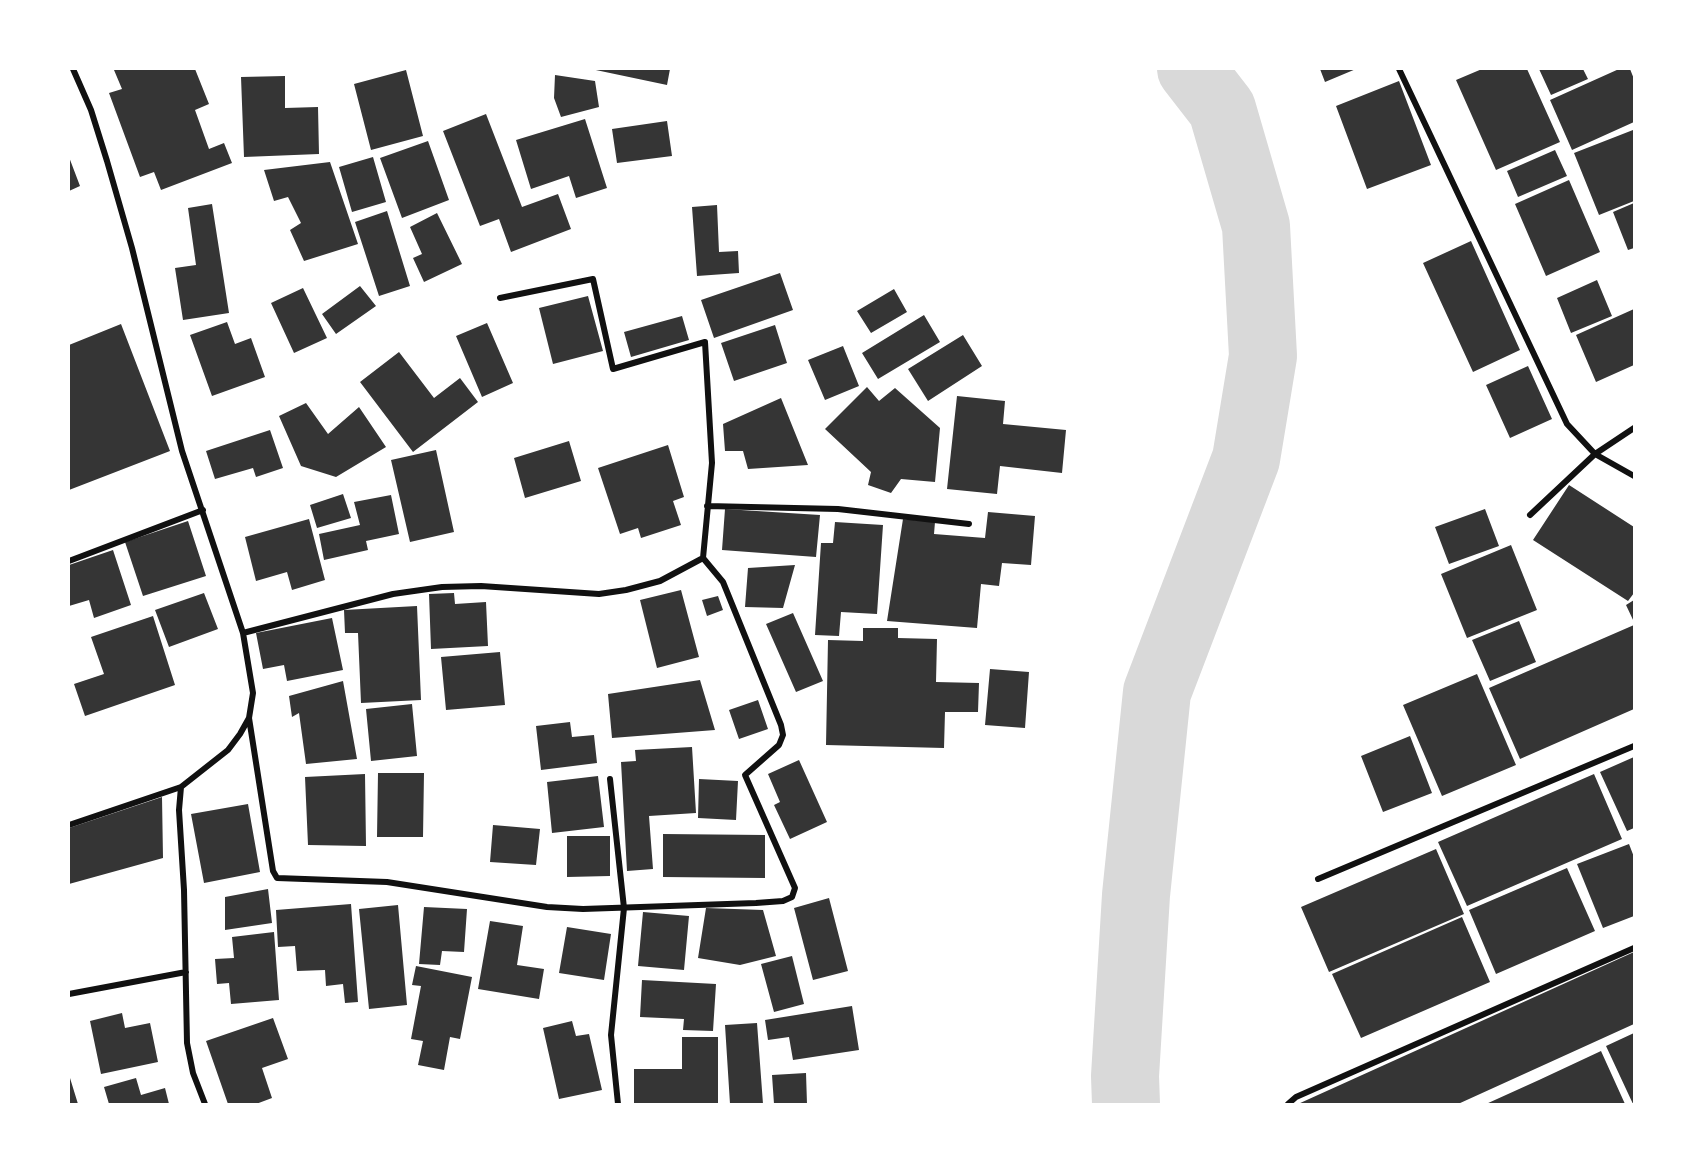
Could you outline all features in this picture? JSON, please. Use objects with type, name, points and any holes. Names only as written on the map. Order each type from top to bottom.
[{"type":"street","points":[[73,69],[91,110],[107,161],[182,451],[243,633],[253,693],[249,718],[273,871],[277,878],[387,882],[547,907],[624,908],[783,901],[792,897],[794,893],[787,868],[745,777],[746,772],[779,745],[783,735],[781,725],[723,582],[703,558],[712,463],[705,342],[614,369],[593,279],[500,298]]},
{"type":"street","points":[[1399,69],[1567,424],[1595,454],[1634,476]]},
{"type":"street","points":[[1530,515],[1595,454],[1634,428]]},
{"type":"street","points":[[707,506],[838,509],[969,524]]},
{"type":"street","points":[[69,561],[203,510]]},
{"type":"street","points":[[243,633],[393,594],[442,587],[481,586],[599,594],[626,590],[660,581],[703,558]]},
{"type":"street","points":[[69,825],[181,787],[228,750],[249,718]]},
{"type":"street","points":[[1317,879],[1634,747]]},
{"type":"street","points":[[610,779],[624,908],[611,1035],[618,1104]]},
{"type":"street","points":[[181,787],[179,810],[187,1043],[193,1072],[205,1104]]},
{"type":"street","points":[[1288,1104],[1296,1097],[1634,948]]},
{"type":"street","points":[[69,994],[186,972]]},
{"type":"building","points":[[195,69],[209,104],[195,110],[209,149],[224,143],[232,163],[161,190],[154,172],[140,177],[109,93],[122,89],[114,70]]},
{"type":"building","points":[[591,69],[670,69],[667,85]]},
{"type":"building","points":[[1320,69],[1356,69],[1325,82]]},
{"type":"building","points":[[1482,69],[1527,69],[1560,142],[1496,170],[1456,80]]},
{"type":"building","points":[[1539,69],[1583,69],[1588,79],[1551,95]]},
{"type":"building","points":[[1619,69],[1630,69],[1634,79],[1634,122],[1572,150],[1550,100]]},
{"type":"building","points":[[406,70],[423,136],[371,150],[354,84]]},
{"type":"building","points":[[555,75],[595,81],[599,107],[561,117],[554,98]]},
{"type":"building","points":[[285,76],[285,108],[318,107],[319,154],[244,157],[241,77]]},
{"type":"building","points":[[1399,81],[1431,165],[1367,189],[1336,106]]},
{"type":"building","points":[[486,114],[522,207],[558,194],[571,229],[511,252],[499,219],[480,226],[443,131]]},
{"type":"building","points":[[585,119],[607,188],[576,198],[569,176],[531,189],[516,140]]},
{"type":"building","points":[[667,121],[672,156],[617,163],[612,129]]},
{"type":"building","points":[[1633,130],[1634,201],[1599,215],[1574,153]]},
{"type":"building","points":[[428,141],[449,200],[402,218],[380,158]]},
{"type":"building","points":[[1555,150],[1567,176],[1518,197],[1507,171]]},
{"type":"building","points":[[69,157],[80,186],[69,191]]},
{"type":"building","points":[[373,157],[386,202],[352,212],[339,167]]},
{"type":"building","points":[[330,162],[358,244],[304,261],[290,230],[301,223],[288,197],[274,201],[264,170]]},
{"type":"building","points":[[1569,180],[1600,252],[1546,276],[1515,204]]},
{"type":"building","points":[[1634,203],[1634,248],[1628,250],[1613,212]]},
{"type":"building","points":[[212,204],[229,313],[183,320],[175,268],[196,265],[188,208]]},
{"type":"building","points":[[717,205],[719,252],[738,251],[739,273],[697,276],[692,207]]},
{"type":"building","points":[[387,211],[410,286],[379,296],[355,222]]},
{"type":"building","points":[[437,213],[462,264],[424,282],[413,258],[422,254],[410,227]]},
{"type":"building","points":[[1471,241],[1520,350],[1473,372],[1423,263]]},
{"type":"building","points":[[780,273],[793,310],[714,338],[701,300]]},
{"type":"building","points":[[1597,280],[1612,316],[1571,333],[1557,298]]},
{"type":"building","points":[[360,286],[376,306],[336,334],[322,314]]},
{"type":"building","points":[[303,288],[327,338],[294,353],[271,303]]},
{"type":"building","points":[[894,289],[907,312],[871,333],[857,311]]},
{"type":"building","points":[[588,296],[603,351],[553,364],[539,308]]},
{"type":"building","points":[[1634,309],[1634,365],[1596,382],[1576,335]]},
{"type":"building","points":[[924,315],[940,342],[878,379],[862,353]]},
{"type":"building","points":[[682,316],[689,340],[631,357],[624,332]]},
{"type":"building","points":[[227,322],[235,344],[251,338],[265,377],[212,396],[190,335]]},
{"type":"building","points":[[487,323],[513,383],[482,397],[456,336]]},
{"type":"building","points":[[121,324],[170,451],[69,490],[69,345]]},
{"type":"building","points":[[775,325],[787,363],[734,381],[721,343]]},
{"type":"building","points":[[963,335],[982,366],[928,401],[908,369]]},
{"type":"building","points":[[843,346],[859,386],[825,400],[808,360]]},
{"type":"building","points":[[399,352],[434,398],[460,378],[478,402],[413,452],[360,382]]},
{"type":"building","points":[[1528,366],[1552,419],[1510,438],[1486,385]]},
{"type":"building","points":[[867,387],[879,401],[895,388],[940,428],[935,482],[901,479],[891,493],[868,485],[871,472],[825,429]]},
{"type":"building","points":[[957,396],[1005,401],[1003,424],[1066,430],[1062,473],[1000,466],[997,494],[947,489]]},
{"type":"building","points":[[781,398],[808,465],[748,469],[743,451],[725,451],[723,424]]},
{"type":"building","points":[[306,403],[328,434],[359,407],[386,447],[336,477],[301,466],[279,416]]},
{"type":"building","points":[[270,430],[283,468],[256,477],[253,468],[215,479],[206,451]]},
{"type":"building","points":[[569,441],[581,481],[525,498],[514,458]]},
{"type":"building","points":[[668,445],[684,497],[673,501],[681,525],[641,538],[638,528],[620,534],[598,468]]},
{"type":"building","points":[[436,450],[454,532],[410,542],[391,460]]},
{"type":"building","points":[[1569,485],[1634,527],[1634,593],[1628,601],[1533,540]]},
{"type":"building","points":[[343,494],[351,518],[317,528],[310,505]]},
{"type":"building","points":[[391,495],[399,534],[366,541],[368,550],[324,560],[319,534],[360,525],[354,502]]},
{"type":"building","points":[[725,509],[820,515],[816,557],[722,550]]},
{"type":"building","points":[[1485,509],[1499,546],[1449,564],[1435,527]]},
{"type":"building","points":[[988,512],[1035,516],[1031,565],[1002,563],[999,586],[981,584],[977,628],[887,621],[903,519],[935,522],[934,534],[985,538]]},
{"type":"building","points":[[309,519],[325,580],[292,590],[287,572],[256,581],[245,537]]},
{"type":"building","points":[[188,521],[206,576],[143,596],[125,542]]},
{"type":"building","points":[[835,522],[883,525],[877,614],[841,612],[839,636],[815,635],[821,543],[833,543]]},
{"type":"building","points":[[1511,545],[1537,610],[1467,638],[1441,574]]},
{"type":"building","points":[[113,550],[131,605],[94,618],[89,600],[69,606],[69,565]]},
{"type":"building","points":[[795,565],[783,608],[745,607],[748,568]]},
{"type":"building","points":[[681,590],[699,657],[657,668],[640,600]]},
{"type":"building","points":[[204,593],[218,629],[169,647],[155,610]]},
{"type":"building","points":[[454,593],[455,604],[486,602],[488,646],[431,649],[429,594]]},
{"type":"building","points":[[718,596],[723,610],[707,616],[702,600]]},
{"type":"building","points":[[1634,600],[1634,622],[1626,605]]},
{"type":"building","points":[[417,606],[421,700],[361,703],[358,633],[345,633],[344,610]]},
{"type":"building","points":[[793,613],[823,681],[796,692],[766,624]]},
{"type":"building","points":[[153,616],[175,685],[85,716],[74,684],[104,674],[91,637]]},
{"type":"building","points":[[332,618],[343,670],[287,681],[284,665],[263,669],[256,633]]},
{"type":"building","points":[[1519,621],[1536,662],[1490,681],[1472,640]]},
{"type":"building","points":[[1634,625],[1634,709],[1520,759],[1489,688]]},
{"type":"building","points":[[863,628],[898,628],[898,638],[937,639],[936,682],[979,683],[978,712],[945,712],[944,748],[826,745],[828,640],[863,641]]},
{"type":"building","points":[[500,652],[505,705],[446,710],[441,657]]},
{"type":"building","points":[[990,669],[1029,672],[1025,728],[985,725]]},
{"type":"building","points":[[1477,674],[1516,765],[1442,796],[1403,705]]},
{"type":"building","points":[[700,680],[715,730],[612,738],[608,694]]},
{"type":"building","points":[[343,681],[357,759],[306,764],[299,713],[292,717],[289,696]]},
{"type":"building","points":[[758,700],[768,729],[739,739],[729,710]]},
{"type":"building","points":[[412,704],[417,756],[371,761],[366,709]]},
{"type":"building","points":[[570,722],[572,737],[594,735],[597,763],[541,770],[536,726]]},
{"type":"building","points":[[1410,736],[1432,793],[1383,812],[1361,756]]},
{"type":"building","points":[[692,747],[696,813],[649,816],[653,869],[627,871],[621,762],[636,761],[635,750]]},
{"type":"building","points":[[1634,757],[1634,828],[1627,831],[1600,772]]},
{"type":"building","points":[[799,760],[827,822],[790,839],[774,805],[780,802],[768,774]]},
{"type":"building","points":[[378,773],[424,773],[423,837],[377,837]]},
{"type":"building","points":[[365,774],[366,846],[308,845],[305,777]]},
{"type":"building","points":[[1594,774],[1622,839],[1467,906],[1438,842]]},
{"type":"building","points":[[598,776],[604,827],[552,833],[547,782]]},
{"type":"building","points":[[699,779],[738,781],[736,820],[698,818]]},
{"type":"building","points":[[162,797],[163,858],[69,884],[69,828]]},
{"type":"building","points":[[248,804],[260,872],[204,883],[191,814]]},
{"type":"building","points":[[493,825],[540,829],[536,865],[490,862]]},
{"type":"building","points":[[663,834],[765,835],[765,878],[663,877]]},
{"type":"building","points":[[567,836],[610,836],[610,876],[567,877]]},
{"type":"building","points":[[1629,844],[1634,857],[1634,916],[1603,928],[1577,864]]},
{"type":"building","points":[[1436,849],[1464,914],[1329,972],[1301,907]]},
{"type":"building","points":[[1567,868],[1595,931],[1496,974],[1469,910]]},
{"type":"building","points":[[268,889],[272,923],[225,930],[225,897]]},
{"type":"building","points":[[829,898],[848,971],[813,980],[794,908]]},
{"type":"building","points":[[351,904],[358,1002],[345,1003],[343,984],[326,986],[325,970],[297,971],[295,946],[278,947],[276,910]]},
{"type":"building","points":[[398,905],[407,1005],[369,1009],[359,909]]},
{"type":"building","points":[[424,907],[467,909],[464,952],[442,951],[440,965],[419,964]]},
{"type":"building","points":[[706,908],[763,910],[776,956],[740,965],[698,958]]},
{"type":"building","points":[[643,912],[689,916],[684,970],[638,966]]},
{"type":"building","points":[[1462,917],[1490,982],[1361,1038],[1332,974]]},
{"type":"building","points":[[490,921],[523,926],[517,965],[544,969],[539,999],[478,989]]},
{"type":"building","points":[[567,927],[611,934],[604,980],[559,973]]},
{"type":"building","points":[[274,932],[279,1000],[231,1004],[229,983],[217,984],[215,959],[234,958],[232,937]]},
{"type":"building","points":[[1634,952],[1634,1024],[1458,1104],[1298,1104]]},
{"type":"building","points":[[792,956],[804,1004],[774,1012],[761,964]]},
{"type":"building","points":[[416,966],[472,977],[460,1039],[450,1037],[444,1070],[418,1065],[423,1041],[411,1039],[421,986],[412,985]]},
{"type":"building","points":[[642,980],[716,984],[713,1031],[683,1030],[684,1019],[640,1017]]},
{"type":"building","points":[[852,1006],[859,1050],[793,1060],[789,1037],[768,1040],[765,1020]]},
{"type":"building","points":[[122,1013],[125,1028],[150,1023],[158,1062],[101,1074],[90,1021]]},
{"type":"building","points":[[273,1018],[288,1059],[262,1068],[272,1098],[256,1104],[228,1104],[206,1041]]},
{"type":"building","points":[[572,1021],[576,1036],[589,1034],[602,1090],[559,1099],[543,1028]]},
{"type":"building","points":[[757,1023],[763,1104],[730,1104],[725,1025]]},
{"type":"building","points":[[1634,1033],[1634,1104],[1633,1104],[1606,1046]]},
{"type":"building","points":[[682,1037],[718,1037],[718,1104],[634,1104],[634,1069],[682,1069]]},
{"type":"building","points":[[1601,1051],[1625,1104],[1486,1104],[1539,1080]]},
{"type":"building","points":[[806,1073],[807,1104],[774,1104],[772,1075]]},
{"type":"building","points":[[70,1078],[78,1104],[69,1104]]},
{"type":"building","points":[[136,1078],[141,1095],[165,1088],[169,1104],[109,1104],[104,1087]]},
{"type":"waterway","points":[[1126,1104],[1125,1076],[1136,895],[1157,692],[1246,459],[1263,356],[1256,226],[1222,109],[1191,69]]}]
